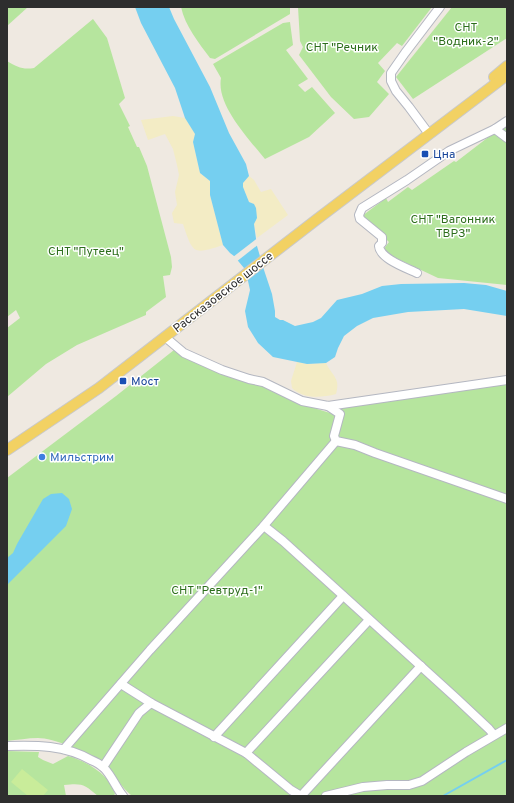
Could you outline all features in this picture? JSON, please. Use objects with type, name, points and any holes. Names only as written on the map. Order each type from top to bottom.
[{"type":"main road","name":"Рассказовское шоссе","points":[[432,132],[507,66]]},
{"type":"main road","name":"Рассказовское шоссе","points":[[7,450],[99,388],[316,220],[507,75]]},
{"type":"street","points":[[432,132],[396,91],[391,81],[391,73],[440,7]]},
{"type":"street","points":[[417,273],[382,254],[379,246],[382,243],[382,237],[360,219],[362,208],[407,180],[449,151],[495,129],[507,121]]},
{"type":"street","points":[[495,129],[507,138]]},
{"type":"street","points":[[165,337],[184,353],[222,370],[263,382],[302,402],[328,406],[507,380]]},
{"type":"street","points":[[328,406],[340,414],[334,436],[336,441]]},
{"type":"street","points":[[336,441],[355,445],[507,499]]},
{"type":"street","points":[[64,749],[150,650],[264,526],[284,500],[336,441]]},
{"type":"street","points":[[264,526],[474,714],[494,735]]},
{"type":"street","points":[[214,737],[343,596]]},
{"type":"street","points":[[246,753],[369,620]]},
{"type":"street","points":[[122,684],[151,703],[246,753],[291,790],[301,796],[421,666]]},
{"type":"street","points":[[103,767],[139,713],[151,703]]},
{"type":"street","points":[[326,796],[363,787],[409,785],[422,781],[505,728]]},
{"type":"street","points":[[7,746],[36,746],[64,749],[82,755],[103,767],[111,777],[122,796]]},
{"type":"green space","points":[[7,7],[28,7],[7,26]]},
{"type":"green space","name":"СНТ \"Речник","points":[[181,7],[290,7],[290,14],[215,59],[210,58],[193,34]]},
{"type":"green space","name":"СНТ \"Речник","points":[[298,7],[432,7],[402,46],[397,43],[378,63],[385,71],[377,82],[389,94],[369,117],[354,119],[331,97],[299,55],[303,47],[300,41]]},
{"type":"green space","name":"СНТ \"Водник-2\"","points":[[452,7],[507,7],[507,38],[413,99],[396,77]]},
{"type":"green space","name":"СНТ \"Путеец\"","points":[[93,19],[107,38],[125,98],[119,104],[130,126],[128,127],[137,147],[139,147],[147,166],[171,257],[172,267],[170,275],[163,276],[166,297],[146,312],[146,315],[77,345],[46,364],[7,397],[7,328],[20,318],[16,310],[7,317],[7,61],[20,68],[34,68]]},
{"type":"green space","name":"СНТ \"Речник","points":[[290,22],[293,45],[286,50],[308,79],[298,85],[305,92],[312,87],[335,113],[309,137],[265,159],[235,121],[224,99],[221,88],[221,78],[213,64],[283,23]]},
{"type":"green space","name":"СНТ \"Вагонник ТВРЗ\"","points":[[507,125],[507,285],[438,278],[383,252],[389,242],[362,216],[386,198],[388,202],[408,187],[412,190],[454,161],[456,162],[495,132]]},
{"type":"green space","name":"СНТ \"Ревтруд-1\"","points":[[174,350],[231,372],[263,382],[317,409],[340,416],[344,403],[507,381],[507,796],[132,796],[108,768],[95,758],[75,748],[54,741],[38,738],[7,741],[7,478],[116,396]]},
{"type":"green space","points":[[7,751],[39,752],[38,757],[53,764],[68,756],[88,764],[105,777],[115,793],[114,796],[98,796],[86,787],[75,784],[64,785],[66,796],[7,796]]},
{"type":"green space","points":[[22,769],[48,790],[43,796],[28,796],[11,782]]},
{"type":"sand","points":[[173,116],[185,118],[195,134],[193,142],[200,173],[210,181],[210,195],[223,245],[206,250],[196,250],[189,241],[183,224],[174,223],[172,213],[177,205],[175,192],[179,175],[173,149],[165,134],[148,140],[141,120]]},
{"type":"sand","points":[[249,176],[254,180],[261,192],[271,189],[288,215],[257,238],[254,224],[257,218],[254,204],[249,202],[243,187],[243,183]]},
{"type":"sand","points":[[297,362],[307,364],[326,363],[337,381],[336,394],[312,397],[296,392],[292,388],[291,381]]},
{"type":"water","points":[[135,7],[169,7],[210,87],[229,133],[246,164],[249,176],[243,183],[243,187],[249,202],[254,204],[256,208],[257,218],[254,224],[257,246],[272,294],[275,317],[295,326],[313,322],[321,318],[337,300],[362,294],[382,286],[401,284],[464,283],[486,285],[507,291],[507,316],[464,309],[408,312],[373,318],[357,326],[344,336],[335,357],[326,363],[307,364],[273,357],[258,343],[248,327],[245,311],[250,290],[244,268],[223,245],[210,195],[210,181],[200,173],[193,142],[195,134],[185,118],[175,88],[141,23]]},
{"type":"water","points":[[62,493],[69,499],[72,509],[66,526],[7,585],[7,558],[13,553],[43,499],[51,494]]},
{"type":"pier","points":[[259,237],[259,244],[236,262],[233,257]]},
{"type":"waterway","points":[[443,796],[507,760]]},
{"type":"place","name":"Цна","points":[[425,154]]},
{"type":"place","name":"Мост","points":[[123,381]]},
{"type":"place","name":"Мильстрим","points":[[42,457]]}]
